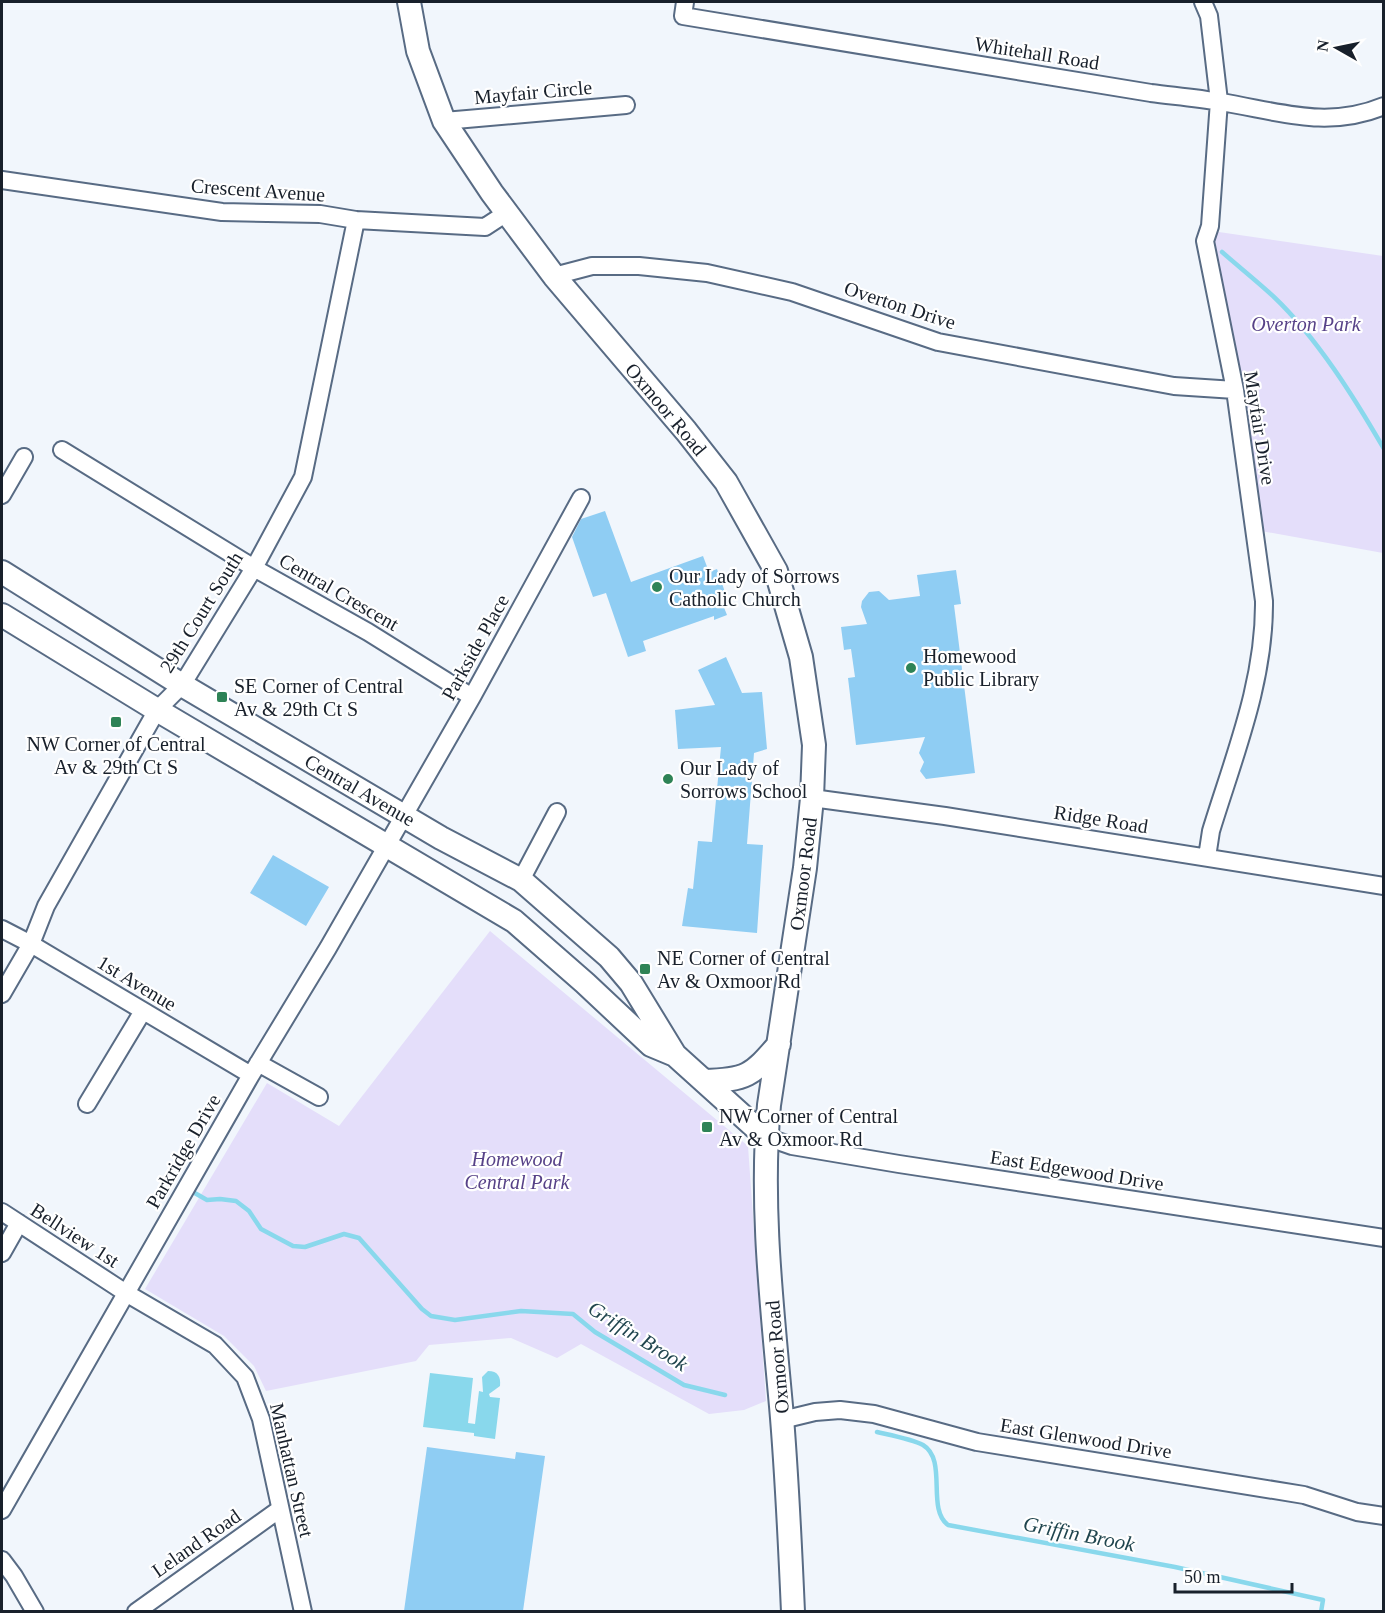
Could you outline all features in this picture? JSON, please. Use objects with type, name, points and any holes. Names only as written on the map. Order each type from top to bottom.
[{"type":"main road","name":"Oxmoor Road","points":[[409,2],[418,51],[444,121],[492,193],[554,276],[686,431],[726,482],[776,571],[801,657],[814,745],[812,798],[806,868],[766,1137],[769,1263],[788,1485],[793,1611]]},
{"type":"main road","name":"Central Avenue","points":[[2,572],[182,685],[404,815],[521,880],[609,957],[630,982],[675,1055],[766,1137]]},
{"type":"main road","name":"Central Avenue","points":[[2,615],[157,710],[514,921],[651,1045],[675,1055]]},
{"type":"main road","points":[[704,1081],[729,1081],[747,1075],[765,1061],[780,1043]]},
{"type":"street","name":"Mayfair Drive","points":[[1203,2],[1209,16],[1219,101],[1210,226],[1205,241],[1235,390],[1264,601],[1259,673],[1211,831],[1207,858]]},
{"type":"street","name":"Whitehall Road","points":[[684,9],[1151,93],[1219,101],[1316,118],[1340,119],[1383,106]]},
{"type":"street","name":"Mayfair Circle","points":[[444,121],[626,105]]},
{"type":"street","name":"Crescent Avenue","points":[[2,180],[222,212],[320,214],[356,220],[485,226],[508,212]]},
{"type":"street","name":"29th Court South","points":[[2,994],[31,944],[46,906],[157,710],[182,685],[254,568],[303,477],[356,220]]},
{"type":"street","name":"Overton Drive","points":[[554,276],[592,266],[639,266],[708,273],[792,292],[938,342],[1173,386],[1235,390]]},
{"type":"street","name":"Central Crescent","points":[[62,450],[254,568],[368,632],[472,697]]},
{"type":"street","points":[[2,495],[24,457]]},
{"type":"street","name":"Parkside Place","points":[[404,815],[472,697],[581,498]]},
{"type":"street","name":"Ridge Road","points":[[812,798],[945,816],[1383,886]]},
{"type":"street","points":[[521,880],[557,812]]},
{"type":"street","name":"Parkridge Drive","points":[[2,1510],[255,1069],[404,815]]},
{"type":"street","name":"1st Avenue","points":[[2,929],[143,1011],[255,1069],[319,1096]]},
{"type":"street","points":[[87,1104],[143,1011]]},
{"type":"street","name":"East Edgewood Drive","points":[[766,1137],[792,1146],[899,1164],[1383,1238]]},
{"type":"street","name":"Bellview 1st","points":[[2,1212],[126,1293]]},
{"type":"street","points":[[2,1253],[19,1223]]},
{"type":"street","name":"Manhattan Street","points":[[126,1293],[215,1345],[245,1377],[261,1419],[303,1611]]},
{"type":"street","name":"East Glenwood Drive","points":[[782,1420],[815,1412],[840,1410],[874,1414],[977,1442],[1304,1495],[1357,1512],[1383,1516]]},
{"type":"street","name":"Leland Road","points":[[136,1611],[280,1509]]},
{"type":"street","points":[[2,1560],[35,1611]]},
{"type":"green space","name":"Overton Park","points":[[1212,231],[1383,256],[1383,553],[1261,531]]},
{"type":"green space","name":"Homewood Central Park","points":[[490,931],[748,1146],[766,1401],[744,1410],[709,1414],[581,1344],[557,1358],[511,1338],[429,1345],[416,1361],[266,1391],[254,1366],[224,1336],[145,1289],[267,1083],[339,1126]]},
{"type":"water","points":[[488,1371],[496,1373],[500,1380],[500,1386],[489,1394],[490,1397],[500,1398],[495,1439],[474,1436],[474,1433],[423,1427],[430,1373],[473,1378],[468,1423],[475,1424],[479,1391],[483,1392],[482,1377]]},
{"type":"building","name":"Our Lady of Sorrows Catholic Church","points":[[605,511],[631,582],[703,556],[709,572],[717,569],[727,598],[721,600],[727,615],[714,620],[714,616],[643,641],[646,651],[628,657],[606,593],[593,597],[572,537],[581,519]]},
{"type":"building","name":"Homewood Public Library","points":[[956,570],[961,604],[954,605],[975,773],[926,779],[920,771],[924,762],[919,753],[925,737],[856,745],[848,678],[855,677],[851,649],[844,650],[841,627],[867,624],[861,607],[862,601],[869,592],[879,591],[889,600],[920,596],[917,575]]},
{"type":"building","name":"Our Lady of Sorrows School","points":[[726,657],[742,693],[762,692],[767,749],[754,753],[747,844],[763,845],[757,933],[682,926],[688,888],[693,889],[698,841],[712,842],[721,747],[678,749],[675,710],[715,705],[698,670]]},
{"type":"building","points":[[273,855],[329,887],[306,926],[250,893]]},
{"type":"building","points":[[427,1447],[515,1459],[516,1452],[545,1456],[523,1611],[404,1611]]},
{"type":"waterway","points":[[1222,252],[1274,297],[1320,349],[1384,449]]},
{"type":"waterway","name":"Griffin Brook","points":[[193,1192],[207,1200],[236,1201],[249,1211],[261,1229],[293,1246],[305,1247],[344,1234],[359,1238],[422,1309],[431,1316],[455,1320],[521,1311],[573,1314],[595,1332],[684,1385],[725,1395]]},
{"type":"waterway","name":"Griffin Brook","points":[[877,1432],[918,1443],[930,1452],[936,1473],[938,1508],[948,1525],[1175,1567],[1323,1600],[1321,1612]]},
{"type":"place","name":"Our Lady of Sorrows Catholic Church","points":[[657,587]]},
{"type":"place","name":"Homewood Public Library","points":[[911,668]]},
{"type":"place","name":"SE Corner of Central Av & 29th Ct S","points":[[222,697]]},
{"type":"place","name":"NW Corner of Central Av & 29th Ct S","points":[[116,722]]},
{"type":"place","name":"Our Lady of Sorrows School","points":[[668,779]]},
{"type":"place","name":"NE Corner of Central Av & Oxmoor Rd","points":[[645,969]]},
{"type":"place","name":"NW Corner of Central Av & Oxmoor Rd","points":[[707,1127]]}]
